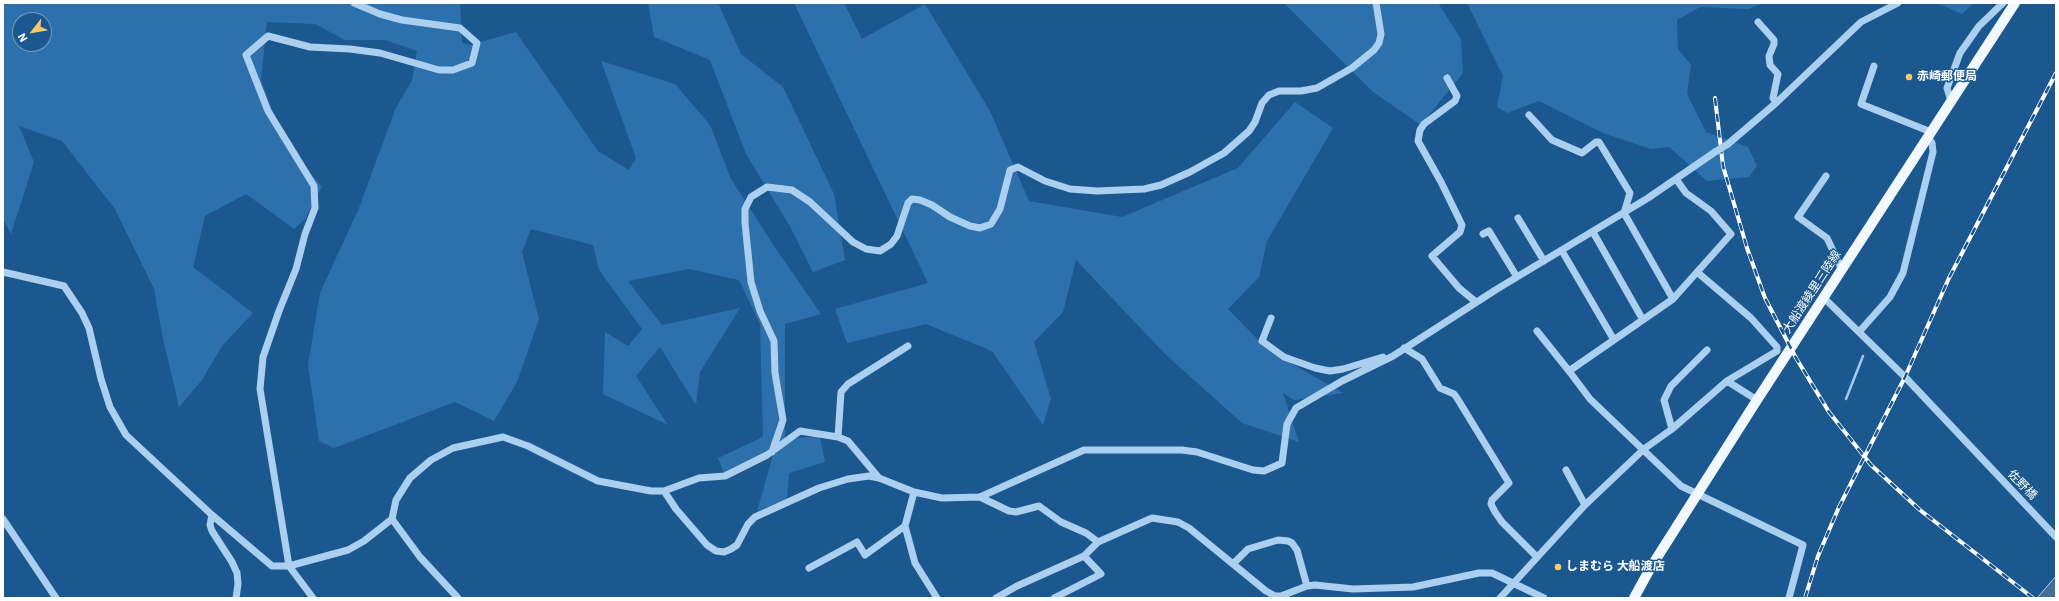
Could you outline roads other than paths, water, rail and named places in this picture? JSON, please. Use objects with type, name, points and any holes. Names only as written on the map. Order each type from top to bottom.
[{"type":"main road","name":"大船渡綾里三陸線","points":[[1634,598],[1651,567],[1757,400],[2014,3]]},
{"type":"street","points":[[313,598],[289,566],[260,389],[263,357],[296,269],[305,234],[315,208],[314,186],[268,111],[246,55],[268,36],[310,47],[350,49],[380,53],[439,70],[453,70],[472,63],[477,43],[460,28],[402,20],[380,14],[354,3]]},
{"type":"street","points":[[772,452],[783,420],[775,373],[774,341],[760,311],[751,282],[745,209],[751,197],[767,187],[792,190],[810,202],[853,242],[866,249],[880,251],[891,244],[897,236],[908,203],[912,199],[920,200],[970,226],[980,228],[991,224],[1000,209],[1010,170],[1018,167],[1045,181],[1070,189],[1098,191],[1144,189],[1161,185],[1190,172],[1224,153],[1249,132],[1255,122],[1262,103],[1269,95],[1279,91],[1301,91],[1317,88],[1352,68],[1374,50],[1379,42],[1381,34],[1376,3]]},
{"type":"street","points":[[664,491],[676,509],[707,545],[716,551],[724,552],[731,550],[737,544],[748,524],[754,517],[819,488],[848,479],[869,476],[879,478],[914,492],[942,498],[980,497],[1084,450],[1182,450],[1197,452],[1253,470],[1264,471],[1282,463],[1287,424],[1296,408],[1342,381],[1393,356],[1476,302],[1594,232],[1676,179],[1728,144],[1776,103],[1861,22],[1898,3]]},
{"type":"street","points":[[1951,101],[1947,88],[1960,53],[1979,26],[2004,3]]},
{"type":"street","points":[[1758,22],[1774,40],[1769,56],[1770,65],[1778,74],[1773,98],[1776,103]]},
{"type":"street","points":[[1859,332],[1890,297],[1903,273],[1933,152],[1929,135],[1861,104],[1874,66]]},
{"type":"street","points":[[1447,78],[1457,96],[1455,101],[1424,124],[1420,130],[1418,141],[1441,182],[1462,225],[1462,229],[1432,256],[1460,288],[1476,302]]},
{"type":"street","points":[[1529,115],[1552,140],[1582,153],[1596,142],[1599,142],[1630,193],[1624,213],[1673,299]]},
{"type":"street","points":[[1826,176],[1798,218],[1827,238],[1842,270]]},
{"type":"street","points":[[1569,371],[1673,299],[1731,234],[1711,212],[1686,193],[1676,179]]},
{"type":"street","points":[[1518,218],[1544,261]]},
{"type":"street","points":[[1483,234],[1489,231],[1517,277]]},
{"type":"street","points":[[1594,232],[1643,320]]},
{"type":"street","points":[[1562,251],[1614,340]]},
{"type":"street","points":[[3,272],[64,286],[82,313],[89,328],[101,378],[110,407],[126,434],[212,515],[268,564],[278,567],[289,566],[348,550],[364,541],[392,519],[396,500],[410,478],[430,460],[453,448],[503,437],[528,446],[598,481],[620,487],[664,491],[698,478],[725,476],[772,452],[800,431],[838,437],[848,441],[879,478]]},
{"type":"street","points":[[1500,598],[1536,556],[1585,505],[1644,449],[1672,429],[1727,381],[1777,351],[1777,347],[1751,318],[1697,272]]},
{"type":"street","name":"佐野橋","points":[[1824,298],[1905,377],[2056,537]]},
{"type":"street","points":[[1271,318],[1262,341],[1284,357],[1315,368],[1330,371],[1343,369],[1376,358],[1393,356]]},
{"type":"street","points":[[1537,331],[1590,399],[1681,486],[1803,545],[1789,598]]},
{"type":"street","points":[[838,437],[841,392],[848,384],[908,346]]},
{"type":"street","points":[[1404,348],[1422,359],[1440,388],[1454,394],[1457,398],[1509,483],[1492,500],[1491,504],[1502,522],[1536,556]]},
{"type":"street","points":[[1672,429],[1664,400],[1671,386],[1707,350]]},
{"type":"street","points":[[1727,381],[1757,400]]},
{"type":"street","points":[[1566,470],[1585,505]]},
{"type":"street","points":[[914,492],[905,526],[915,562],[937,598]]},
{"type":"street","points":[[980,497],[1009,511],[1016,512],[1039,506],[1061,522],[1086,533],[1098,542]]},
{"type":"street","points":[[212,515],[210,525],[212,531],[232,562],[237,573],[238,584],[236,598]]},
{"type":"street","points":[[996,598],[1017,586],[1084,556],[1098,542],[1152,518],[1178,522],[1189,528],[1266,591],[1275,596],[1281,596],[1307,586],[1315,585],[1353,589],[1413,587],[1479,573],[1498,574],[1512,583],[1544,598]]},
{"type":"street","points":[[3,519],[56,598]]},
{"type":"street","points":[[392,519],[420,557],[458,598]]},
{"type":"street","points":[[809,568],[857,542],[865,555],[905,526]]},
{"type":"street","points":[[1233,564],[1248,549],[1278,540],[1288,541],[1292,543],[1297,550],[1307,586]]},
{"type":"street","points":[[1054,598],[1101,574],[1084,556]]},
{"type":"waterway","points":[[1846,399],[1863,356]]},
{"type":"railway","points":[[1805,598],[1818,556],[1839,507],[1905,377],[1949,278],[2056,73]]},
{"type":"railway","points":[[1715,98],[1723,166],[1747,248],[1765,298],[1796,358],[1829,412],[1871,465],[1920,510],[2033,598]]},
{"type":"place","name":"赤崎郵便局","points":[[1909,77]]},
{"type":"place","name":"しまむら 大船渡店","points":[[1558,567]]}]
